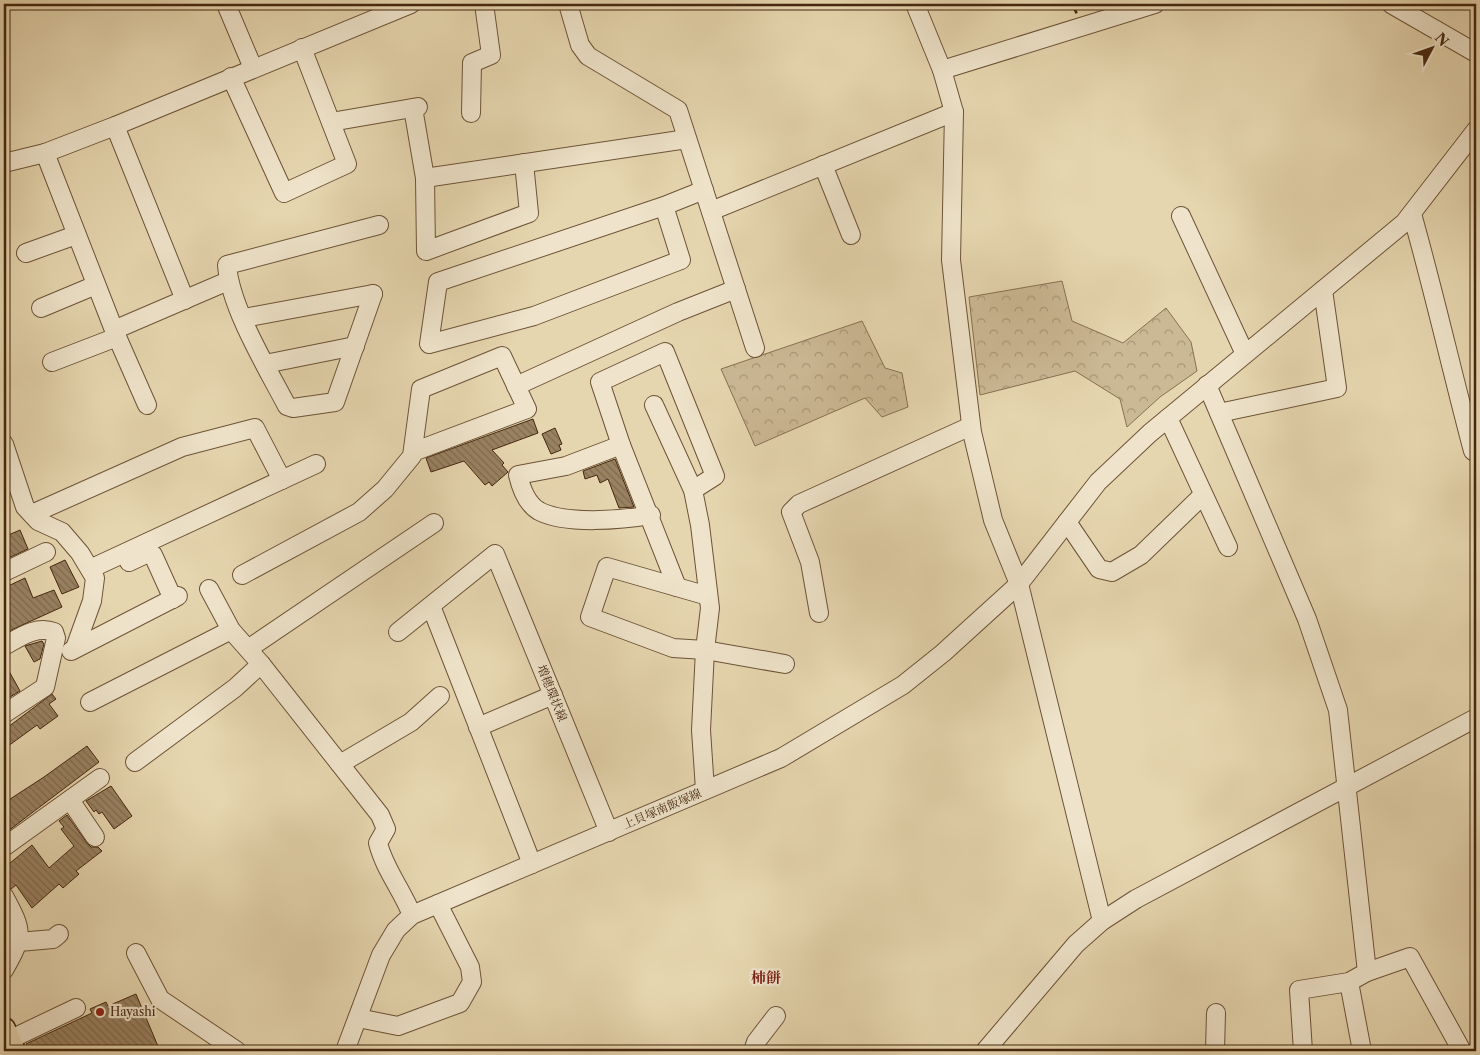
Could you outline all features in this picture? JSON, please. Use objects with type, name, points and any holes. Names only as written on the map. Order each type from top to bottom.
[{"type":"street","points":[[226,4],[253,68]]},
{"type":"street","points":[[4,163],[44,153],[115,126],[411,4]]},
{"type":"street","points":[[471,113],[472,63],[491,55],[484,4]]},
{"type":"street","points":[[568,4],[580,45],[588,56],[678,110],[755,348]]},
{"type":"street","points":[[915,4],[942,70],[954,112],[951,260],[971,426],[993,520],[1019,584],[1102,921]]},
{"type":"street","points":[[942,70],[1155,4]]},
{"type":"street","points":[[1391,4],[1476,54]]},
{"type":"street","points":[[231,77],[284,193],[348,164],[302,48]]},
{"type":"street","points":[[331,122],[416,108],[425,178],[426,250],[529,213],[524,163]]},
{"type":"street","points":[[711,210],[954,112]]},
{"type":"street","points":[[115,126],[185,300]]},
{"type":"street","name":"上貝塚南飯塚線","points":[[345,1051],[381,955],[396,930],[412,914],[781,758],[903,684],[943,654],[1019,584],[1098,482],[1168,418],[1404,223],[1476,130]]},
{"type":"street","points":[[425,178],[687,139]]},
{"type":"street","points":[[44,153],[115,334],[147,405]]},
{"type":"street","points":[[823,165],[851,235]]},
{"type":"street","points":[[664,206],[681,260],[534,316],[429,344],[438,282],[664,206],[704,190]]},
{"type":"street","points":[[1412,214],[1436,298],[1452,373],[1473,451]]},
{"type":"street","points":[[1181,216],[1245,354]]},
{"type":"street","points":[[244,318],[373,294],[335,402],[293,408],[287,406],[265,364],[244,318],[228,281],[227,265],[379,225]]},
{"type":"street","points":[[26,253],[76,235]]},
{"type":"street","points":[[52,362],[228,281]]},
{"type":"street","points":[[41,308],[96,285]]},
{"type":"street","points":[[516,386],[678,312],[736,289]]},
{"type":"street","points":[[1219,413],[1337,388],[1323,290]]},
{"type":"street","points":[[265,364],[354,346]]},
{"type":"street","points":[[677,587],[651,515],[621,444],[600,382],[665,352],[715,476],[693,490]]},
{"type":"street","points":[[242,576],[359,512],[385,489],[412,456],[412,452],[421,389],[502,356],[527,409],[412,452]]},
{"type":"street","points":[[1207,385],[1307,619],[1338,710],[1367,972]]},
{"type":"street","points":[[654,405],[693,490],[700,525],[710,608],[705,650],[702,730],[705,790]]},
{"type":"street","points":[[1168,418],[1228,547]]},
{"type":"street","points":[[819,613],[810,562],[791,512],[799,504],[971,426]]},
{"type":"street","points":[[32,514],[182,447],[254,428],[282,480]]},
{"type":"street","points":[[4,444],[25,506],[38,521],[62,532],[80,553],[92,573],[92,601],[45,687],[4,714]]},
{"type":"street","points":[[621,444],[566,466],[518,475],[522,491],[539,510],[568,518],[622,520],[651,515]]},
{"type":"street","points":[[92,573],[316,464]]},
{"type":"street","points":[[1067,522],[1099,569],[1112,572],[1141,555],[1203,495]]},
{"type":"street","points":[[248,649],[434,523]]},
{"type":"street","points":[[4,572],[46,552]]},
{"type":"street","points":[[66,650],[175,598],[153,555],[146,554],[92,573]]},
{"type":"street","name":"増穂環状線","points":[[431,606],[495,554],[609,832]]},
{"type":"street","points":[[708,596],[607,567],[590,617],[673,648],[705,650],[785,664]]},
{"type":"street","points":[[208,589],[231,630],[262,664],[380,815],[386,829],[378,843],[381,856],[404,894],[412,914]]},
{"type":"street","points":[[398,632],[431,606],[532,864]]},
{"type":"street","points":[[4,646],[36,630],[46,628],[54,632],[66,650]]},
{"type":"street","points":[[90,702],[231,630]]},
{"type":"street","points":[[135,762],[234,688],[262,664]]},
{"type":"street","points":[[478,727],[553,695]]},
{"type":"street","points":[[340,764],[411,722],[440,696]]},
{"type":"street","points":[[985,1051],[1076,944],[1102,921],[1136,899],[1476,718]]},
{"type":"street","points":[[4,847],[100,778]]},
{"type":"street","points":[[70,800],[95,837]]},
{"type":"street","points":[[4,896],[15,916],[19,942],[4,970]]},
{"type":"street","points":[[358,1018],[398,1026],[460,1003],[472,982],[470,967],[438,904]]},
{"type":"street","points":[[19,942],[53,939],[59,934]]},
{"type":"street","points":[[136,953],[160,999],[237,1051]]},
{"type":"street","points":[[1304,1051],[1299,990],[1349,982],[1367,972],[1410,958],[1470,1049]]},
{"type":"street","points":[[1349,982],[1362,1051]]},
{"type":"street","points":[[9,1040],[76,1008]]},
{"type":"street","points":[[1215,1051],[1216,1013]]},
{"type":"street","points":[[754,1051],[756,1042],[776,1016]]},
{"type":"green space","points":[[1062,281],[1072,321],[1123,343],[1166,308],[1191,342],[1197,371],[1160,397],[1127,427],[1120,399],[1075,371],[980,395],[969,297]]},
{"type":"green space","points":[[862,321],[885,368],[902,373],[908,407],[882,417],[865,398],[755,446],[721,369]]},
{"type":"building","points":[[533,419],[538,433],[492,450],[504,463],[502,465],[508,472],[492,486],[489,482],[485,485],[464,461],[431,472],[426,458]]},
{"type":"building","points":[[555,428],[562,444],[559,445],[561,450],[551,454],[542,434]]},
{"type":"building","points":[[615,459],[634,507],[619,508],[608,479],[600,483],[597,475],[585,479],[583,471]]},
{"type":"building","points":[[20,530],[28,549],[4,560],[4,537]]},
{"type":"building","points":[[65,560],[79,587],[62,594],[50,567]]},
{"type":"building","points":[[25,578],[33,598],[54,590],[62,607],[9,631],[4,619],[4,588]]},
{"type":"building","points":[[42,641],[44,644],[40,659],[34,662],[25,646]]},
{"type":"building","points":[[4,662],[20,691],[10,697],[4,685]]},
{"type":"building","points":[[52,694],[56,699],[49,704],[58,716],[40,729],[37,725],[4,749],[4,730]]},
{"type":"building","points":[[87,746],[99,762],[4,834],[4,803]]},
{"type":"building","points":[[111,786],[132,816],[114,829],[102,812],[99,814],[96,810],[94,812],[86,801]]},
{"type":"building","points":[[67,815],[87,843],[91,847],[98,847],[102,851],[76,871],[79,874],[63,888],[59,884],[32,908],[16,885],[11,889],[4,883],[4,868],[32,845],[49,868],[74,846],[61,829],[64,827],[59,821]]},
{"type":"building","points":[[136,994],[160,1051],[29,1051],[26,1044],[92,1013],[90,1009],[106,1002],[108,1006]]},
{"type":"place","name":"Hayashi","points":[[100,1012]]},
{"type":"district","name":"柿餅","points":[[766,978]]}]
